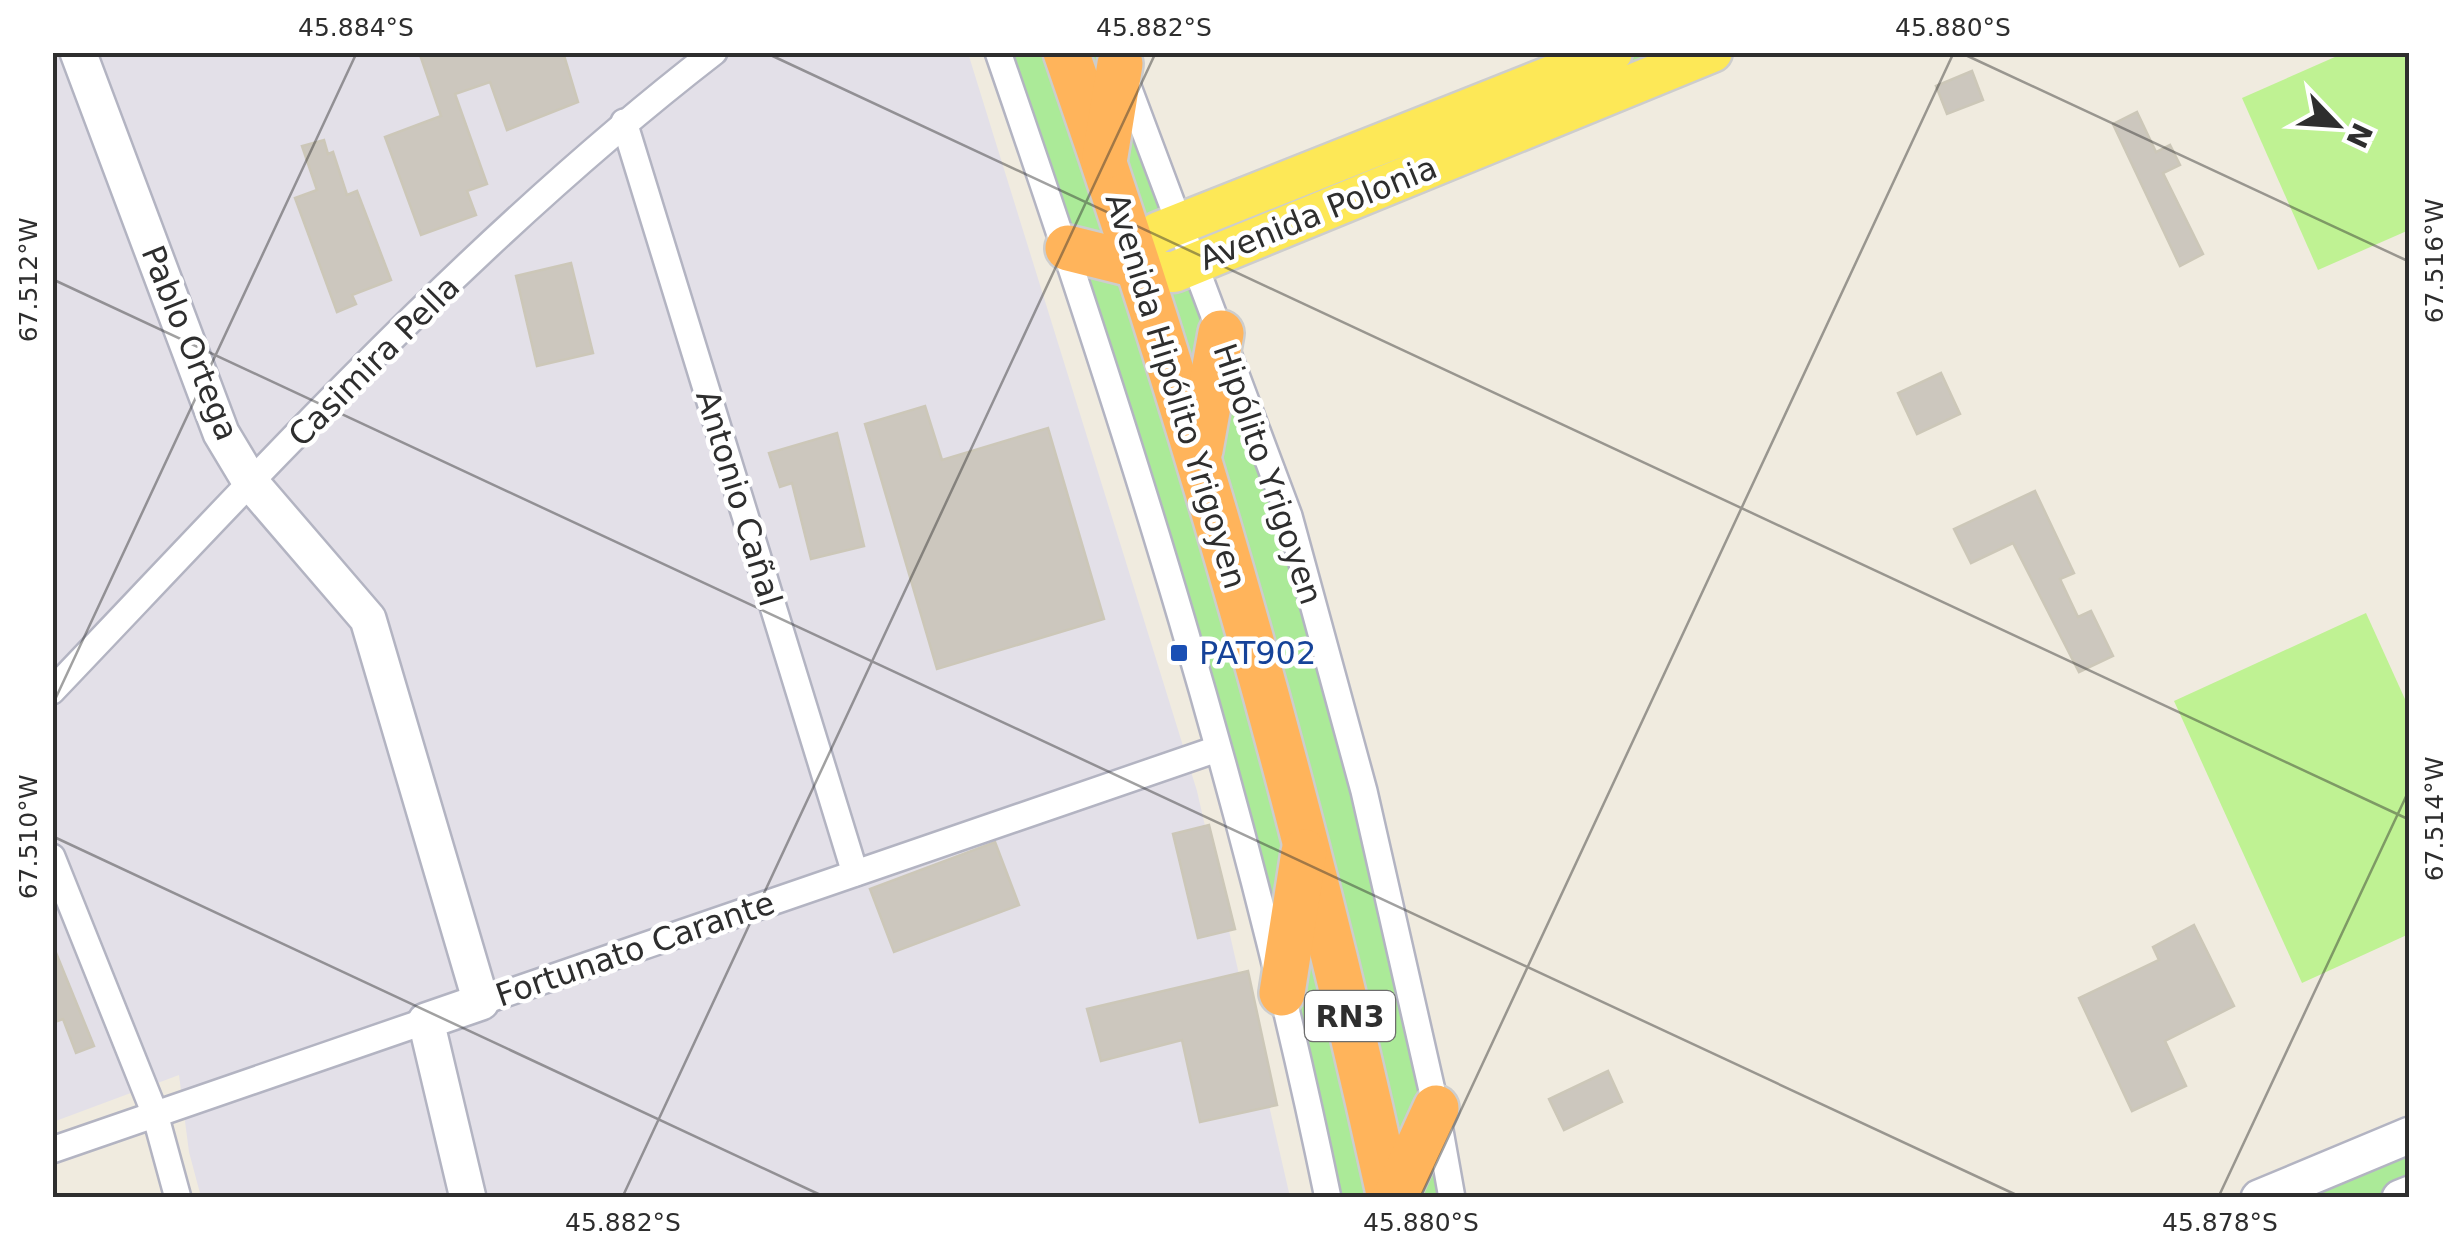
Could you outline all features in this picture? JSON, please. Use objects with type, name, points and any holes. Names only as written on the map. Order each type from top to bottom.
[{"type":"highway","name":"Avenida Hipólito Yrigoyen","points":[[1066,52],[1198,457],[1306,835],[1393,1198]]},
{"type":"highway","points":[[1104,162],[1118,58]]},
{"type":"highway","points":[[1068,248],[1136,265]]},
{"type":"highway","points":[[1198,457],[1221,333]]},
{"type":"highway","points":[[1282,993],[1306,835]]},
{"type":"highway","points":[[1393,1198],[1436,1108]]},
{"type":"main road","name":"Avenida Polonia","points":[[1612,52],[1151,236],[1136,265],[1165,273],[1194,263],[1639,66],[1712,52]]},
{"type":"street","name":"Pablo Ortega","points":[[78,52],[221,433],[252,483],[368,619],[481,1002]]},
{"type":"street","name":"Casimira Pella","points":[[52,690],[487,249],[624,122],[714,52]]},
{"type":"street","points":[[998,52],[1068,248],[1217,748],[1272,945],[1320,1196]]},
{"type":"street","name":"Hipólito Yrigoyen","points":[[1118,58],[1289,516],[1364,791],[1436,1108],[1452,1198]]},
{"type":"street","name":"Antonio Cañal","points":[[624,122],[855,873]]},
{"type":"street","name":"Fortunato Carante","points":[[52,1150],[1217,748]]},
{"type":"street","points":[[52,857],[156,1114],[178,1198]]},
{"type":"street","points":[[426,1021],[468,1198]]},
{"type":"street","points":[[2277,1194],[2410,1135]]},
{"type":"street","points":[[2400,1198],[2410,1194]]},
{"type":"shaded area","points":[[53,53],[968,53],[1197,791],[1290,1197],[201,1197],[189,1152],[179,1075],[53,1122]]},
{"type":"green space","points":[[998,53],[1116,53],[1179,225],[1612,53],[1712,53],[1194,263],[1289,516],[1452,1197],[1328,1197],[1282,993]]},
{"type":"green space","points":[[2344,53],[2409,53],[2409,230],[2318,270],[2242,98]]},
{"type":"green space","points":[[2366,613],[2409,708],[2409,934],[2302,983],[2174,701]]},
{"type":"green space","points":[[2409,1135],[2409,1194],[2400,1198],[2259,1198]]},
{"type":"building","points":[[419,52],[563,52],[578,102],[507,130],[490,82],[455,94],[487,184],[467,191],[476,215],[421,235],[385,137],[441,116]]},
{"type":"building","points":[[1972,71],[1983,100],[1947,114],[1936,86]]},
{"type":"building","points":[[2137,112],[2156,152],[2170,145],[2180,165],[2163,173],[2203,254],[2180,266],[2113,124]]},
{"type":"building","points":[[324,140],[328,154],[333,152],[347,195],[357,191],[391,280],[352,295],[356,304],[337,312],[295,198],[317,190],[302,146]]},
{"type":"building","points":[[571,263],[593,353],[537,366],[516,276]]},
{"type":"building","points":[[1941,373],[1960,414],[1917,434],[1898,393]]},
{"type":"building","points":[[925,406],[942,460],[1048,428],[1104,619],[937,669],[865,424]]},
{"type":"building","points":[[837,433],[864,546],[811,559],[792,483],[780,487],[769,453]]},
{"type":"building","points":[[2035,491],[2074,573],[2060,579],[2078,617],[2091,611],[2113,656],[2079,672],[2013,543],[1971,563],[1954,529]]},
{"type":"building","points":[[1209,825],[1235,929],[1198,938],[1173,834]]},
{"type":"building","points":[[995,842],[1019,905],[894,952],[870,889]]},
{"type":"building","points":[[2194,925],[2234,1006],[2165,1041],[2186,1086],[2132,1111],[2079,998],[2159,960],[2153,947]]},
{"type":"building","points":[[52,943],[94,1046],[76,1053],[63,1019],[52,1023]]},
{"type":"building","points":[[1248,971],[1277,1105],[1200,1122],[1182,1040],[1101,1061],[1087,1009]]},
{"type":"building","points":[[1608,1071],[1622,1102],[1564,1130],[1549,1099]]},
{"type":"place","name":"PAT902","points":[[1179,653]]}]
